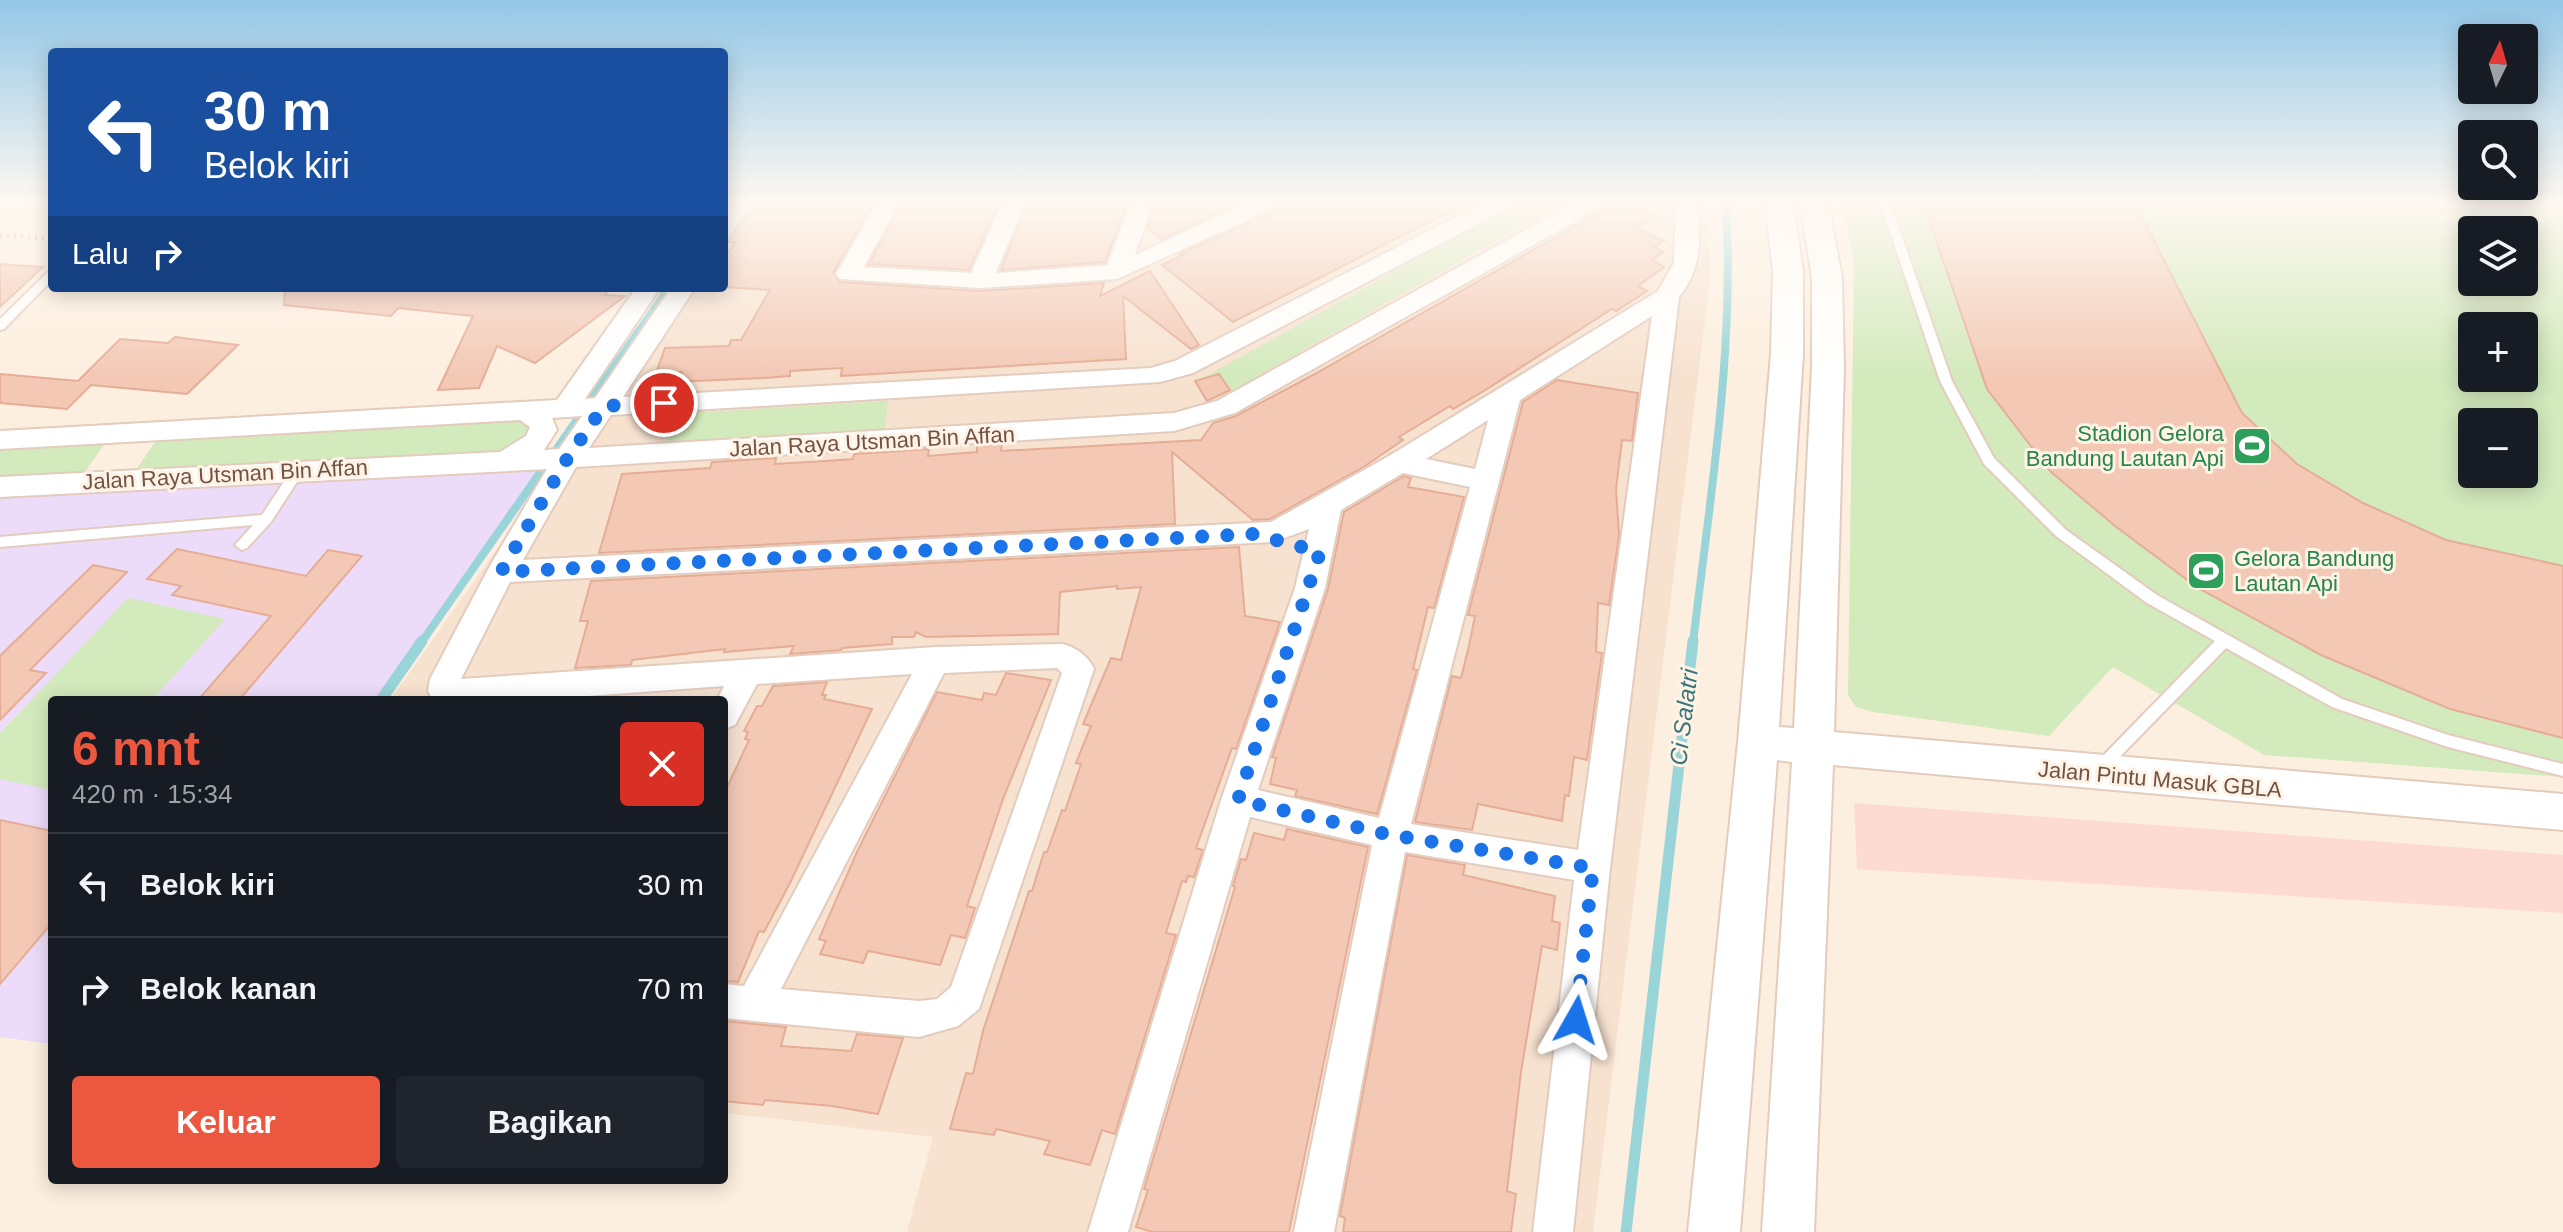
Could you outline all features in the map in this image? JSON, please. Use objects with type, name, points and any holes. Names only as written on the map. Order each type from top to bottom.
[{"type":"street","points":[[856,259],[848,274],[980,281],[1117,272],[1144,259]]},
{"type":"street","points":[[980,281],[989,259]]},
{"type":"street","points":[[1117,272],[1121,259]]},
{"type":"street","name":"Jalan Raya Utsman Bin Affan","points":[[0,440],[1151,376],[1184,367],[1392,259]]},
{"type":"street","name":"Jalan Raya Utsman Bin Affan","points":[[0,487],[562,459],[1174,422],[1226,407],[1486,259]]},
{"type":"street","points":[[501,572],[1254,534],[1284,528],[1399,463],[1667,296],[1683,279],[1688,259]]},
{"type":"street","points":[[1714,1232],[1758,742],[1789,317],[1786,259]]},
{"type":"street","points":[[1788,1232],[1813,749],[1828,353],[1824,259]]},
{"type":"street","points":[[646,292],[583,407],[562,459],[446,679],[444,691],[576,693],[747,674],[936,659],[1063,656],[1079,669],[966,997],[956,1009],[940,1018],[919,1019],[739,1002],[936,659]]},
{"type":"street","points":[[583,407],[680,292]]},
{"type":"street","points":[[1553,1232],[1593,868],[1667,296]]},
{"type":"street","points":[[1314,1232],[1391,835],[1508,395]]},
{"type":"street","points":[[517,460],[539,442],[545,431],[544,424],[536,416],[522,410]]},
{"type":"street","points":[[115,479],[146,432]]},
{"type":"street","points":[[1399,463],[1483,480]]},
{"type":"street","points":[[1108,1232],[1238,800],[1320,552],[1329,502]]},
{"type":"street","points":[[1254,534],[1320,552]]},
{"type":"street","points":[[728,709],[747,674]]},
{"type":"street","name":"Jalan Pintu Masuk GBLA","points":[[1758,742],[2563,812]]},
{"type":"street","points":[[1238,800],[1391,835],[1593,868]]},
{"type":"lane","points":[[1905,259],[1946,381],[1989,461],[2061,533],[2152,599],[2337,703],[2448,741],[2563,770]]},
{"type":"lane","points":[[0,326],[48,278]]},
{"type":"lane","points":[[242,545],[266,519],[298,471]]},
{"type":"lane","points":[[0,542],[266,519]]},
{"type":"lane","points":[[2095,773],[2224,641]]},
{"type":"shaded area","points":[[728,259],[1711,259],[1593,1232],[911,1232],[907,1231],[933,1137],[728,1113],[728,696],[393,696],[558,463],[673,292],[728,292]]},
{"type":"shaded area","points":[[556,459],[387,696],[48,696],[48,1043],[0,1037],[0,489]]},
{"type":"shaded area","points":[[1854,803],[2563,855],[2563,913],[1857,869]]},
{"type":"green space","points":[[1416,259],[1462,259],[1220,397],[1199,380]]},
{"type":"green space","name":"Gelora Bandung Lautan Api","points":[[1853,259],[2458,259],[2458,296],[2538,296],[2538,259],[2563,259],[2563,777],[2264,755],[2113,667],[2049,736],[1873,712],[1856,707],[1848,695]]},
{"type":"green space","points":[[888,401],[885,429],[666,442],[674,414]]},
{"type":"green space","points":[[523,420],[534,430],[509,451],[136,470],[157,439]]},
{"type":"green space","points":[[105,443],[85,472],[0,477],[0,448]]},
{"type":"green space","points":[[128,598],[225,619],[156,696],[48,696],[48,789],[0,779],[0,733]]},
{"type":"building","points":[[728,259],[841,259],[833,273],[840,282],[980,291],[1104,283],[1100,296],[1150,271],[1199,345],[1191,349],[1123,296],[1126,359],[841,376],[842,368],[790,371],[790,376],[694,381],[679,381],[682,372],[656,373],[665,348],[729,346],[731,340],[741,340],[770,290],[728,287]]},
{"type":"building","points":[[871,259],[974,259],[969,270],[869,264]]},
{"type":"building","points":[[1005,259],[1106,259],[1105,262],[1001,270]]},
{"type":"building","points":[[1174,259],[1355,259],[1233,322],[1162,265]]},
{"type":"building","points":[[1517,259],[1653,259],[1664,267],[1638,286],[1647,291],[1616,311],[1612,309],[1453,409],[1450,406],[1399,437],[1403,440],[1365,466],[1270,519],[1253,520],[1172,452],[1175,524],[599,553],[622,474],[710,468],[712,462],[776,458],[775,464],[826,461],[853,459],[854,454],[929,449],[928,456],[977,452],[977,446],[1002,444],[1001,451],[1201,440],[1213,423],[1236,416]]},
{"type":"building","points":[[1943,259],[2163,259],[2242,413],[2297,464],[2363,503],[2446,540],[2563,566],[2563,738],[2450,709],[2321,655],[2198,588],[2115,526],[2050,471],[1987,389]]},
{"type":"building","points":[[0,264],[43,267],[0,307]]},
{"type":"building","points":[[285,292],[607,292],[605,295],[625,296],[535,363],[497,346],[479,388],[438,390],[473,316],[398,308],[391,316],[284,305]]},
{"type":"building","points":[[175,337],[238,345],[187,394],[91,385],[67,409],[0,403],[0,374],[78,381],[120,339],[168,343]]},
{"type":"building","points":[[1219,374],[1230,390],[1207,401],[1195,381]]},
{"type":"building","points":[[1557,380],[1638,393],[1632,441],[1622,440],[1616,489],[1619,535],[1609,605],[1598,603],[1596,652],[1602,653],[1587,760],[1574,757],[1562,821],[1478,804],[1472,830],[1415,822],[1452,676],[1461,678],[1475,616],[1468,615],[1523,402]]},
{"type":"building","points":[[1404,476],[1411,478],[1408,487],[1464,497],[1434,608],[1428,607],[1413,669],[1417,670],[1377,814],[1295,796],[1297,790],[1270,784],[1276,758],[1272,757],[1328,589],[1344,512]]},
{"type":"building","points":[[1239,547],[1245,616],[1280,622],[1236,749],[1232,748],[1196,848],[1203,850],[1194,877],[1188,876],[1186,882],[1182,881],[1166,933],[1176,935],[1115,1134],[1102,1130],[1090,1165],[1044,1154],[1050,1141],[996,1129],[994,1135],[950,1129],[966,1073],[973,1074],[983,1031],[1029,891],[1032,891],[1062,810],[1065,811],[1081,764],[1076,763],[1091,726],[1083,724],[1111,658],[1121,660],[1141,587],[1117,589],[1117,586],[1060,592],[1058,634],[926,637],[916,632],[914,637],[892,637],[892,644],[841,650],[790,654],[794,646],[724,652],[725,649],[632,660],[631,665],[575,668],[588,621],[580,621],[591,581]]},
{"type":"building","points":[[177,549],[306,576],[328,550],[362,556],[242,696],[201,696],[271,616],[172,595],[181,586],[147,579]]},
{"type":"building","points":[[93,565],[127,572],[30,670],[46,673],[0,720],[0,656]]},
{"type":"building","points":[[1006,673],[1051,680],[1003,799],[967,906],[975,908],[965,938],[951,935],[940,965],[868,951],[863,963],[820,954],[826,941],[819,939],[857,852],[937,692],[982,700],[984,693],[996,695]]},
{"type":"building","points":[[827,682],[822,695],[826,695],[824,699],[872,709],[790,883],[764,932],[759,931],[738,982],[728,981],[728,785],[749,740],[745,739],[748,732],[744,731],[757,706],[762,706],[773,686]]},
{"type":"building","points":[[0,820],[48,830],[48,928],[0,984]]},
{"type":"building","points":[[1287,829],[1368,847],[1289,1232],[1153,1232],[1136,1227],[1148,1190],[1144,1189],[1241,859],[1246,860],[1254,833],[1284,840]]},
{"type":"building","points":[[1407,855],[1465,865],[1463,875],[1555,896],[1552,921],[1560,923],[1557,950],[1542,946],[1521,1072],[1507,1191],[1516,1194],[1511,1232],[1343,1232],[1345,1218],[1340,1216]]},
{"type":"building","points":[[728,1021],[786,1027],[781,1046],[851,1051],[857,1034],[903,1038],[878,1114],[765,1100],[763,1105],[728,1101]]},
{"type":"waterway","name":"Ci Salatri","points":[[1693,643],[1719,423],[1728,259]]},
{"type":"waterway","points":[[421,643],[666,292]]},
{"type":"waterway","points":[[384,696],[422,641]]},
{"type":"waterway","name":"Ci Salatri","points":[[1626,1232],[1693,641]]},
{"type":"place","name":"Stadion Gelora Bandung Lautan Api","points":[[2252,446]]},
{"type":"place","name":"Gelora Bandung Lautan Api","points":[[2206,571]]},
{"type":"route","points":[[664,403],[604,406],[567,459],[501,572],[1254,534],[1320,552],[1238,800],[1391,835],[1593,868],[1576,1020]]}]
